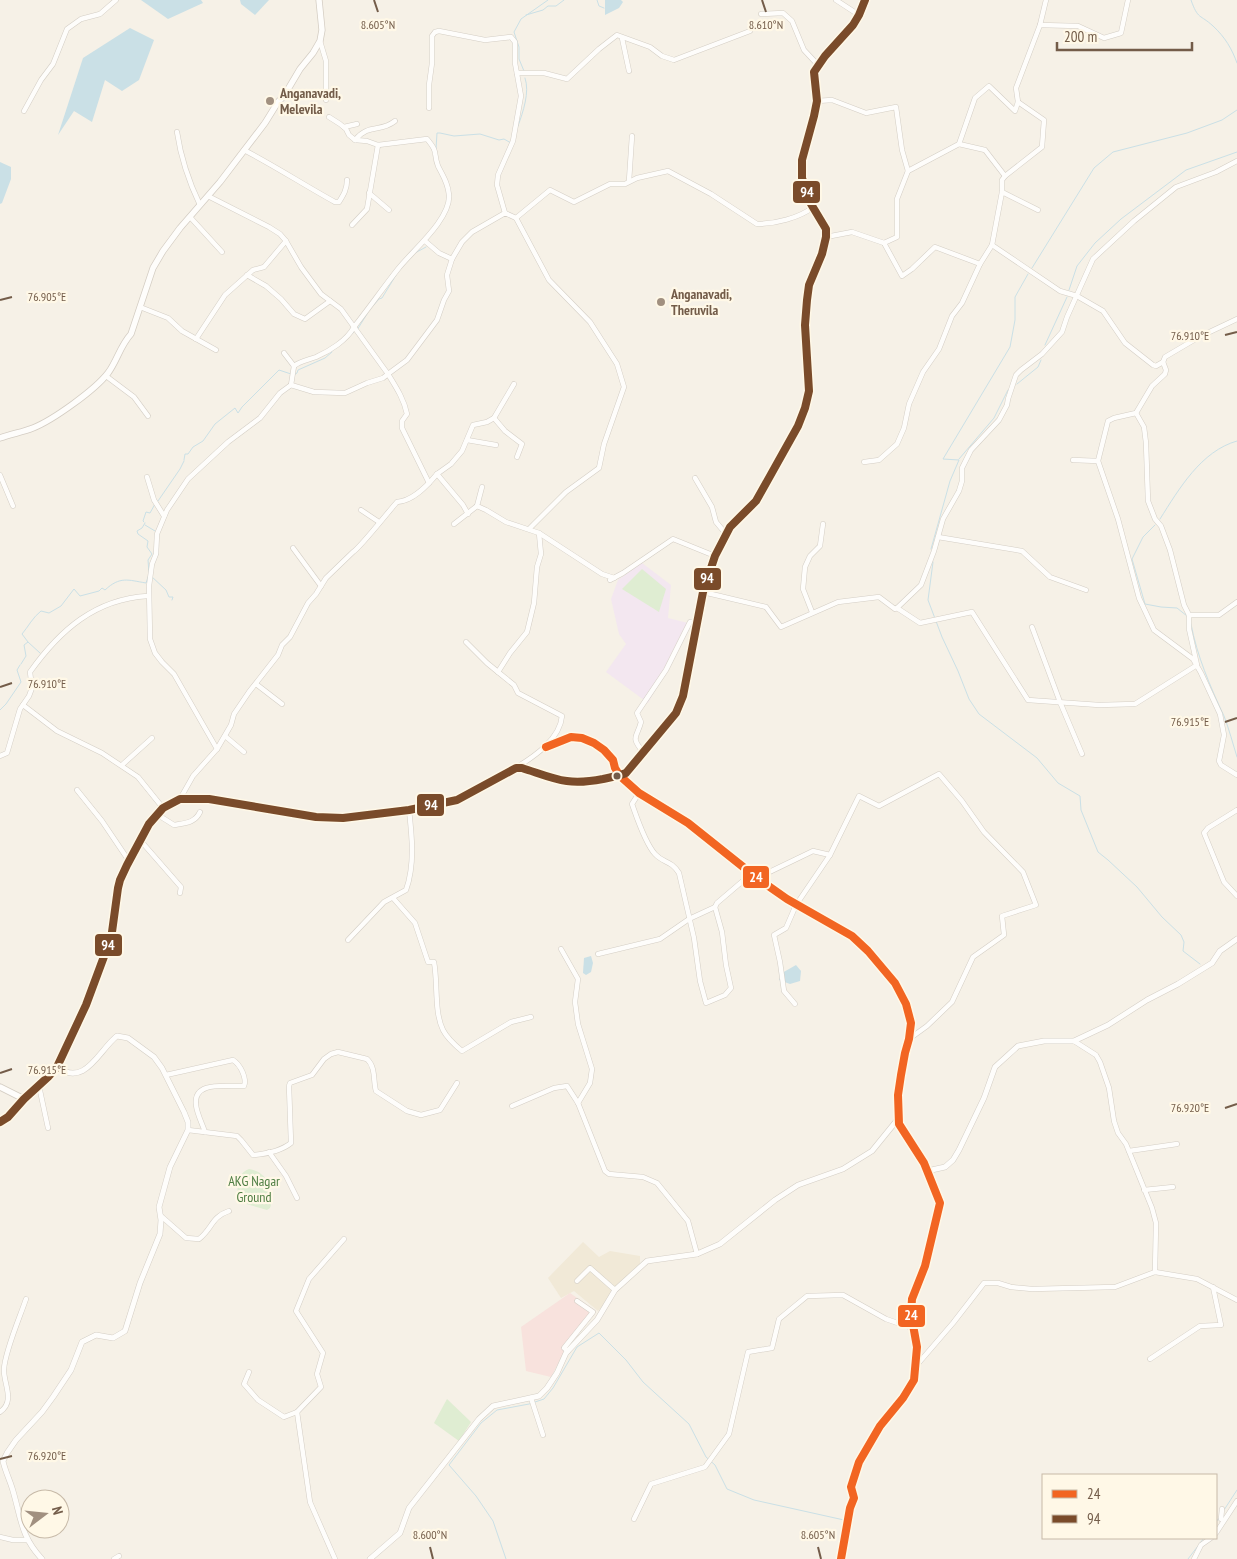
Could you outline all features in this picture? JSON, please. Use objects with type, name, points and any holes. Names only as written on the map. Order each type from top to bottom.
[{"type":"main road","points":[[0,438],[46,422],[106,376],[122,346],[131,334],[153,268],[172,238],[208,196],[265,123],[300,69],[314,53],[320,41],[322,30],[318,0]]},
{"type":"main road","points":[[0,1122],[8,1117],[57,1066],[86,1005],[109,943],[118,888],[129,861],[149,824],[163,808],[180,799],[209,799],[316,817],[343,818],[409,810],[458,800],[516,768],[522,768],[572,783],[620,776],[626,773],[676,713],[683,696],[703,592],[715,556],[730,527],[756,501],[798,426],[805,408],[809,391],[806,325],[807,300],[809,285],[822,254],[826,237],[826,229],[813,207],[802,178],[802,160],[817,101],[814,72],[859,15],[865,0]]},
{"type":"main road","points":[[620,776],[639,792],[688,823],[754,876],[796,904],[852,936],[895,983],[906,1004],[911,1023],[900,1075],[898,1124],[924,1163],[940,1203],[925,1266],[912,1299],[912,1328],[917,1347],[914,1380],[903,1398],[880,1426],[859,1462],[851,1487],[854,1498],[850,1508],[841,1559]]},
{"type":"main road","points":[[0,1087],[24,1099]]},
{"type":"street","points":[[24,111],[41,80],[53,64],[67,29],[81,19],[100,14],[116,0]]},
{"type":"street","points":[[836,0],[859,15]]},
{"type":"street","points":[[959,144],[975,98],[989,86],[1015,110],[1018,102],[1016,88],[1040,25],[1046,0]]},
{"type":"street","points":[[1040,25],[1078,26],[1104,38],[1113,36],[1121,33],[1128,0]]},
{"type":"street","points":[[761,14],[783,13],[792,21],[804,50],[818,66]]},
{"type":"street","points":[[430,108],[429,85],[432,63],[432,36],[435,32],[439,31],[484,40],[511,37],[515,42],[521,96],[513,141],[498,175],[497,185],[504,213]]},
{"type":"street","points":[[517,73],[544,73],[567,79],[598,49],[616,35],[650,47],[662,56],[674,60],[750,31]]},
{"type":"street","points":[[622,38],[629,71]]},
{"type":"street","points":[[320,41],[326,61],[326,100]]},
{"type":"street","points":[[817,101],[832,100],[866,113],[896,106],[902,150],[908,171],[897,199],[898,237],[884,243],[852,232],[826,237]]},
{"type":"street","points":[[864,462],[878,460],[897,444],[904,428],[914,390],[923,372],[939,349],[952,316],[962,303],[980,264],[992,245],[1002,192],[1002,180],[1043,145],[1044,120],[1018,102]]},
{"type":"street","points":[[294,366],[327,351],[348,337],[399,268],[424,241],[446,210],[449,197],[446,179],[438,165],[435,148],[427,139],[378,146],[367,141],[355,140],[349,136],[344,128],[329,118]]},
{"type":"street","points":[[355,140],[362,132],[371,128],[387,127],[395,121]]},
{"type":"street","points":[[344,128],[357,124]]},
{"type":"street","points":[[177,132],[181,158],[200,205]]},
{"type":"street","points":[[629,182],[632,136]]},
{"type":"street","points":[[908,171],[959,144],[985,150],[1005,176]]},
{"type":"street","points":[[352,224],[367,209],[378,146]]},
{"type":"street","points":[[244,150],[277,167],[300,183],[335,202],[339,202],[344,195],[347,188],[347,180]]},
{"type":"street","points":[[897,608],[920,585],[945,514],[959,491],[962,481],[962,468],[971,450],[999,420],[1007,405],[1016,375],[1034,361],[1058,337],[1093,259],[1134,221],[1176,187],[1216,172],[1237,161]]},
{"type":"street","points":[[516,218],[550,190],[574,202],[610,184],[625,184],[637,178],[668,171],[759,224],[799,215],[813,207]]},
{"type":"street","points":[[1002,192],[1038,210]]},
{"type":"street","points":[[369,193],[389,210]]},
{"type":"street","points":[[208,196],[269,227],[286,241],[313,285],[321,294],[341,309],[397,388],[407,414],[402,421],[402,428],[429,483]]},
{"type":"street","points":[[504,213],[516,218],[549,280],[590,322],[617,364],[624,387],[604,444],[599,468],[566,492],[528,529]]},
{"type":"street","points":[[291,385],[314,392],[346,393],[388,374],[408,360],[437,320],[449,290],[447,275],[452,259],[462,242],[472,232],[504,213]]},
{"type":"street","points":[[190,217],[222,252]]},
{"type":"street","points":[[196,339],[225,296],[253,270],[264,267],[286,241]]},
{"type":"street","points":[[424,241],[439,253],[452,259]]},
{"type":"street","points":[[884,243],[902,276],[935,247],[980,264]]},
{"type":"street","points":[[992,245],[1060,291],[1077,296],[1103,311],[1126,343],[1153,366],[1163,362],[1165,357],[1199,337],[1237,318]]},
{"type":"street","points":[[247,275],[266,286],[294,314],[305,319],[330,301]]},
{"type":"street","points":[[140,307],[168,318],[182,331],[216,350]]},
{"type":"street","points":[[217,749],[174,674],[162,662],[150,639],[148,596],[151,572],[156,554],[157,534],[164,516],[188,479],[224,446],[260,418],[280,393],[291,385],[294,366],[284,353]]},
{"type":"street","points":[[1163,362],[1166,370],[1165,374],[1152,386],[1136,413],[1108,421],[1098,461],[1118,519],[1139,598],[1148,619],[1154,630],[1193,659],[1197,665],[1220,714],[1224,735],[1219,761],[1221,765],[1237,775]]},
{"type":"street","points":[[106,376],[134,397],[148,416]]},
{"type":"street","points":[[180,799],[193,776],[217,749],[234,714],[278,654],[282,645],[290,637],[308,603],[326,578],[353,552],[358,550],[397,502],[404,501],[426,487],[437,474],[451,464],[462,451],[473,425],[487,422],[494,418],[514,384]]},
{"type":"street","points":[[1136,413],[1144,427],[1148,501],[1155,519],[1161,526],[1170,550],[1184,605],[1189,615],[1189,629],[1197,665]]},
{"type":"street","points":[[494,418],[505,431],[522,444],[517,457]]},
{"type":"street","points":[[467,440],[496,445]]},
{"type":"street","points":[[1073,460],[1098,461]]},
{"type":"street","points":[[437,474],[463,505],[468,514]]},
{"type":"street","points":[[0,475],[13,506]]},
{"type":"street","points":[[147,477],[154,500],[164,516]]},
{"type":"street","points":[[695,478],[712,507],[716,522],[726,534]]},
{"type":"street","points":[[454,524],[477,506],[482,487]]},
{"type":"street","points":[[477,506],[506,522],[539,533],[612,579],[673,539],[715,556]]},
{"type":"street","points":[[361,510],[379,522]]},
{"type":"street","points":[[812,612],[803,589],[805,567],[810,556],[820,546],[823,524]]},
{"type":"street","points":[[498,672],[527,632],[534,603],[537,567],[541,554],[539,533]]},
{"type":"street","points":[[938,537],[1022,551],[1050,577],[1086,590]]},
{"type":"street","points":[[293,548],[321,586]]},
{"type":"street","points":[[703,592],[766,607],[782,627],[838,602],[879,597],[895,609],[897,608],[920,623],[972,612],[1028,700],[1099,705],[1135,704],[1197,665]]},
{"type":"street","points":[[0,756],[7,752],[22,705],[32,688],[30,672],[60,636],[78,620],[103,606],[125,598],[148,596]]},
{"type":"street","points":[[1189,615],[1219,615],[1237,602]]},
{"type":"street","points":[[643,752],[635,742],[635,737],[642,722],[637,713],[666,670],[690,622],[697,621]]},
{"type":"street","points":[[1032,627],[1082,754]]},
{"type":"street","points":[[466,642],[486,664],[514,685],[518,693],[561,714],[561,722],[546,747]]},
{"type":"street","points":[[256,684],[282,704]]},
{"type":"street","points":[[22,705],[57,732],[122,765],[138,776],[163,808]]},
{"type":"street","points":[[224,736],[244,752]]},
{"type":"street","points":[[516,768],[546,747],[571,737],[582,738],[604,750],[613,760],[620,776]]},
{"type":"street","points":[[122,765],[152,738]]},
{"type":"street","points":[[795,1004],[784,991],[774,935],[786,928],[796,904],[830,855],[859,796],[880,806],[939,774],[962,801],[984,832],[1023,872],[1036,905],[1002,916],[1004,935],[973,957],[952,1002],[927,1026],[909,1039]]},
{"type":"street","points":[[77,790],[102,821],[129,861]]},
{"type":"street","points":[[639,792],[632,802],[648,843],[654,854],[674,865],[679,873],[706,1003],[725,995],[731,988],[722,932],[715,907]]},
{"type":"street","points":[[348,940],[384,902],[406,890],[412,856],[409,810]]},
{"type":"street","points":[[1237,810],[1208,828],[1204,833],[1224,882],[1237,896]]},
{"type":"street","points":[[158,814],[174,824],[191,822],[197,818],[200,812]]},
{"type":"street","points":[[140,840],[181,887],[180,893]]},
{"type":"street","points":[[598,954],[660,939],[689,919],[715,907],[717,903],[754,876],[813,852],[830,855]]},
{"type":"street","points":[[393,898],[415,923],[428,962],[434,962],[439,1014],[443,1031],[458,1048],[462,1051],[511,1022],[531,1017]]},
{"type":"street","points":[[927,1171],[945,1167],[959,1150],[984,1098],[994,1067],[1018,1046],[1044,1041],[1074,1041],[1108,1025],[1147,1000],[1206,968],[1220,951],[1237,939]]},
{"type":"street","points":[[561,949],[578,979],[575,1002],[578,1024],[592,1069],[590,1083],[578,1103]]},
{"type":"street","points":[[42,1559],[33,1550],[22,1529],[18,1506],[3,1461],[6,1453],[42,1412],[71,1370],[82,1342],[96,1335],[113,1338],[125,1331],[140,1283],[158,1244],[162,1226],[159,1207],[160,1200],[170,1167],[188,1130],[188,1122],[184,1112],[154,1057],[128,1038],[117,1036],[92,1065],[78,1072],[67,1073],[57,1066]]},
{"type":"street","points":[[1074,1041],[1096,1055],[1109,1088],[1116,1127],[1129,1151],[1156,1224],[1155,1272]]},
{"type":"street","points":[[188,1130],[236,1136],[253,1155],[287,1147],[291,1143],[290,1084],[312,1075],[324,1059],[338,1052],[367,1059],[373,1069],[376,1091],[407,1110],[421,1115],[440,1110],[457,1083]]},
{"type":"street","points":[[166,1076],[234,1060],[237,1063],[245,1079],[244,1086],[207,1087],[198,1091],[196,1107],[205,1132]]},
{"type":"street","points":[[38,1086],[48,1128]]},
{"type":"street","points":[[512,1106],[554,1088],[567,1086],[578,1103],[605,1171],[609,1174],[643,1177],[658,1183],[688,1222],[697,1254]]},
{"type":"street","points":[[370,1559],[400,1533],[409,1508],[479,1419],[493,1406],[539,1396],[547,1388],[568,1351],[597,1320],[615,1290],[647,1262],[697,1254],[720,1244],[775,1200],[798,1185],[843,1169],[872,1152],[898,1119]]},
{"type":"street","points":[[1129,1151],[1177,1144]]},
{"type":"street","points":[[269,1152],[286,1176],[297,1198]]},
{"type":"street","points":[[1144,1190],[1173,1187]]},
{"type":"street","points":[[161,1216],[186,1238],[199,1239],[205,1235],[219,1214],[229,1211]]},
{"type":"street","points":[[249,1372],[244,1384],[258,1400],[284,1417],[297,1412],[321,1387],[317,1374],[323,1353],[296,1311],[309,1278],[344,1239]]},
{"type":"street","points":[[577,1281],[590,1268],[615,1290]]},
{"type":"street","points":[[916,1366],[954,1323],[984,1283],[998,1282],[1011,1287],[1032,1289],[1115,1287],[1155,1272],[1197,1279],[1237,1300]]},
{"type":"street","points":[[1150,1359],[1200,1326],[1221,1325],[1213,1287]]},
{"type":"street","points":[[634,1519],[652,1484],[705,1467],[729,1434],[748,1352],[772,1348],[779,1319],[807,1296],[843,1295],[886,1319],[912,1328]]},
{"type":"street","points":[[0,1412],[7,1404],[8,1394],[4,1368],[26,1298]]},
{"type":"street","points":[[568,1351],[564,1348],[593,1312],[577,1300]]},
{"type":"street","points":[[531,1398],[543,1435]]},
{"type":"street","points":[[297,1412],[310,1502],[335,1559]]},
{"type":"street","points":[[1217,1531],[1237,1500]]},
{"type":"street","points":[[1220,1519],[1222,1509]]},
{"type":"street","points":[[0,1537],[13,1540],[28,1540]]},
{"type":"street","points":[[1194,1559],[1201,1545],[1210,1539]]},
{"type":"shaded area","points":[[642,563],[671,585],[668,618],[692,624],[648,703],[606,672],[626,644],[619,634],[611,599],[618,580]]},
{"type":"shaded area","points":[[583,1242],[599,1257],[610,1251],[640,1256],[640,1264],[598,1311],[574,1291],[561,1298],[548,1278]]},
{"type":"shaded area","points":[[570,1293],[596,1311],[595,1313],[564,1352],[551,1377],[526,1371],[521,1327]]},
{"type":"green space","points":[[642,569],[666,589],[659,612],[622,589]]},
{"type":"green space","name":"AKG Nagar Ground","points":[[249,1169],[260,1173],[269,1185],[272,1199],[270,1208],[267,1210],[236,1201],[239,1179]]},
{"type":"green space","points":[[447,1399],[471,1422],[459,1441],[434,1423]]},
{"type":"water","points":[[141,0],[201,0],[203,3],[168,19]]},
{"type":"water","points":[[240,0],[269,0],[255,15],[241,4]]},
{"type":"water","points":[[605,0],[621,0],[623,2],[619,8],[605,15]]},
{"type":"water","points":[[130,28],[154,40],[139,80],[122,91],[105,80],[92,122],[74,111],[58,135],[83,58]]},
{"type":"water","points":[[0,162],[11,167],[11,179],[0,204]]},
{"type":"water","points":[[591,956],[593,963],[591,972],[586,975],[583,973],[584,958]]},
{"type":"water","points":[[796,965],[801,971],[800,981],[790,984],[779,980],[782,973]]},
{"type":"waterway","points":[[524,71],[519,59],[519,47],[514,32],[521,19],[548,0]]},
{"type":"waterway","points":[[526,15],[543,10],[548,6],[556,6],[564,0]]},
{"type":"waterway","points":[[597,0],[599,6],[604,8]]},
{"type":"waterway","points":[[1191,0],[1198,14],[1225,39],[1237,63]]},
{"type":"waterway","points":[[518,126],[526,96],[525,78]]},
{"type":"waterway","points":[[1032,268],[1094,168],[1113,152],[1187,133],[1222,120],[1237,110]]},
{"type":"waterway","points":[[436,149],[437,133],[454,136],[480,134],[499,140],[504,139],[511,143]]},
{"type":"waterway","points":[[1069,290],[1077,266],[1095,243],[1121,219],[1186,170],[1237,152]]},
{"type":"waterway","points":[[415,253],[426,247]]},
{"type":"waterway","points":[[931,549],[950,481],[959,460],[943,459],[1010,347],[1015,320],[1015,297],[1028,274]]},
{"type":"waterway","points":[[372,307],[382,298],[396,275]]},
{"type":"waterway","points":[[1045,345],[1067,297]]},
{"type":"waterway","points":[[357,330],[367,314]]},
{"type":"waterway","points":[[346,340],[354,332]]},
{"type":"waterway","points":[[294,375],[298,370],[325,358],[332,352]]},
{"type":"waterway","points":[[1017,384],[1038,367],[1041,360]]},
{"type":"waterway","points":[[184,460],[185,454],[188,454],[193,447],[203,441],[215,424],[235,408],[238,413],[279,370],[291,374]]},
{"type":"waterway","points":[[959,459],[994,418],[1008,390]]},
{"type":"waterway","points":[[1160,519],[1192,472],[1212,453],[1237,441]]},
{"type":"waterway","points":[[158,501],[184,461]]},
{"type":"waterway","points":[[144,522],[146,512],[150,513],[155,504]]},
{"type":"waterway","points":[[145,523],[137,531],[138,534],[148,541],[147,547],[152,554],[148,560],[149,573]]},
{"type":"waterway","points":[[145,525],[155,531]]},
{"type":"waterway","points":[[1155,525],[1143,537],[1132,559],[1145,604],[1177,608],[1187,616]]},
{"type":"waterway","points":[[933,562],[928,600],[969,699],[979,714],[1037,758],[1058,783],[1080,796],[1081,810],[1098,852],[1137,887],[1162,917],[1181,935],[1184,942],[1183,951],[1200,964]]},
{"type":"waterway","points":[[151,576],[166,590],[169,597],[173,597],[172,600]]},
{"type":"waterway","points":[[21,664],[26,656],[24,645],[28,642],[22,634],[41,611],[49,613],[61,606],[74,589],[80,596],[99,591],[102,588],[105,590],[115,583],[124,580],[146,583],[148,577]]},
{"type":"waterway","points":[[1191,624],[1200,659],[1224,716],[1237,757]]},
{"type":"waterway","points":[[28,642],[40,653]]},
{"type":"waterway","points":[[0,710],[21,682],[17,670],[20,665]]},
{"type":"waterway","points":[[506,1559],[493,1521],[476,1496],[449,1465],[481,1423],[497,1410],[544,1399],[553,1388],[577,1347],[599,1333],[626,1360],[643,1382],[689,1424],[706,1457],[715,1465],[727,1489],[754,1500],[844,1520]]},
{"type":"waterway","points":[[1224,1510],[1237,1490]]},
{"type":"waterway","points":[[1200,1543],[1203,1539]]},
{"type":"waterway","points":[[1188,1559],[1198,1546]]},
{"type":"transit line","name":"94","points":[[0,1122],[8,1117],[57,1067],[86,1005],[109,943],[120,880],[149,824],[163,808],[180,799],[209,799],[316,817],[343,818],[409,810],[457,800],[516,768],[522,768],[562,780],[580,782],[603,779],[626,773],[676,713],[683,696],[703,592],[715,556],[730,527],[756,501],[798,426],[805,408],[809,391],[805,325],[807,300],[809,285],[822,254],[826,237],[826,229],[811,204],[802,178],[802,160],[817,101],[814,72],[825,56],[853,25],[865,0]]},
{"type":"transit line","name":"24","points":[[546,747],[571,737],[582,738],[604,750],[613,760],[620,776],[639,793],[688,823],[757,878],[787,899],[852,936],[868,951],[895,983],[906,1004],[911,1023],[898,1095],[899,1124],[924,1163],[940,1203],[925,1266],[912,1299],[911,1314],[917,1347],[914,1380],[903,1398],[880,1426],[859,1462],[851,1487],[854,1498],[850,1508],[841,1559]]},
{"type":"place","name":"Anganavadi, Melevila","points":[[270,101]]},
{"type":"place","name":"Anganavadi, Theruvila","points":[[661,302]]}]
